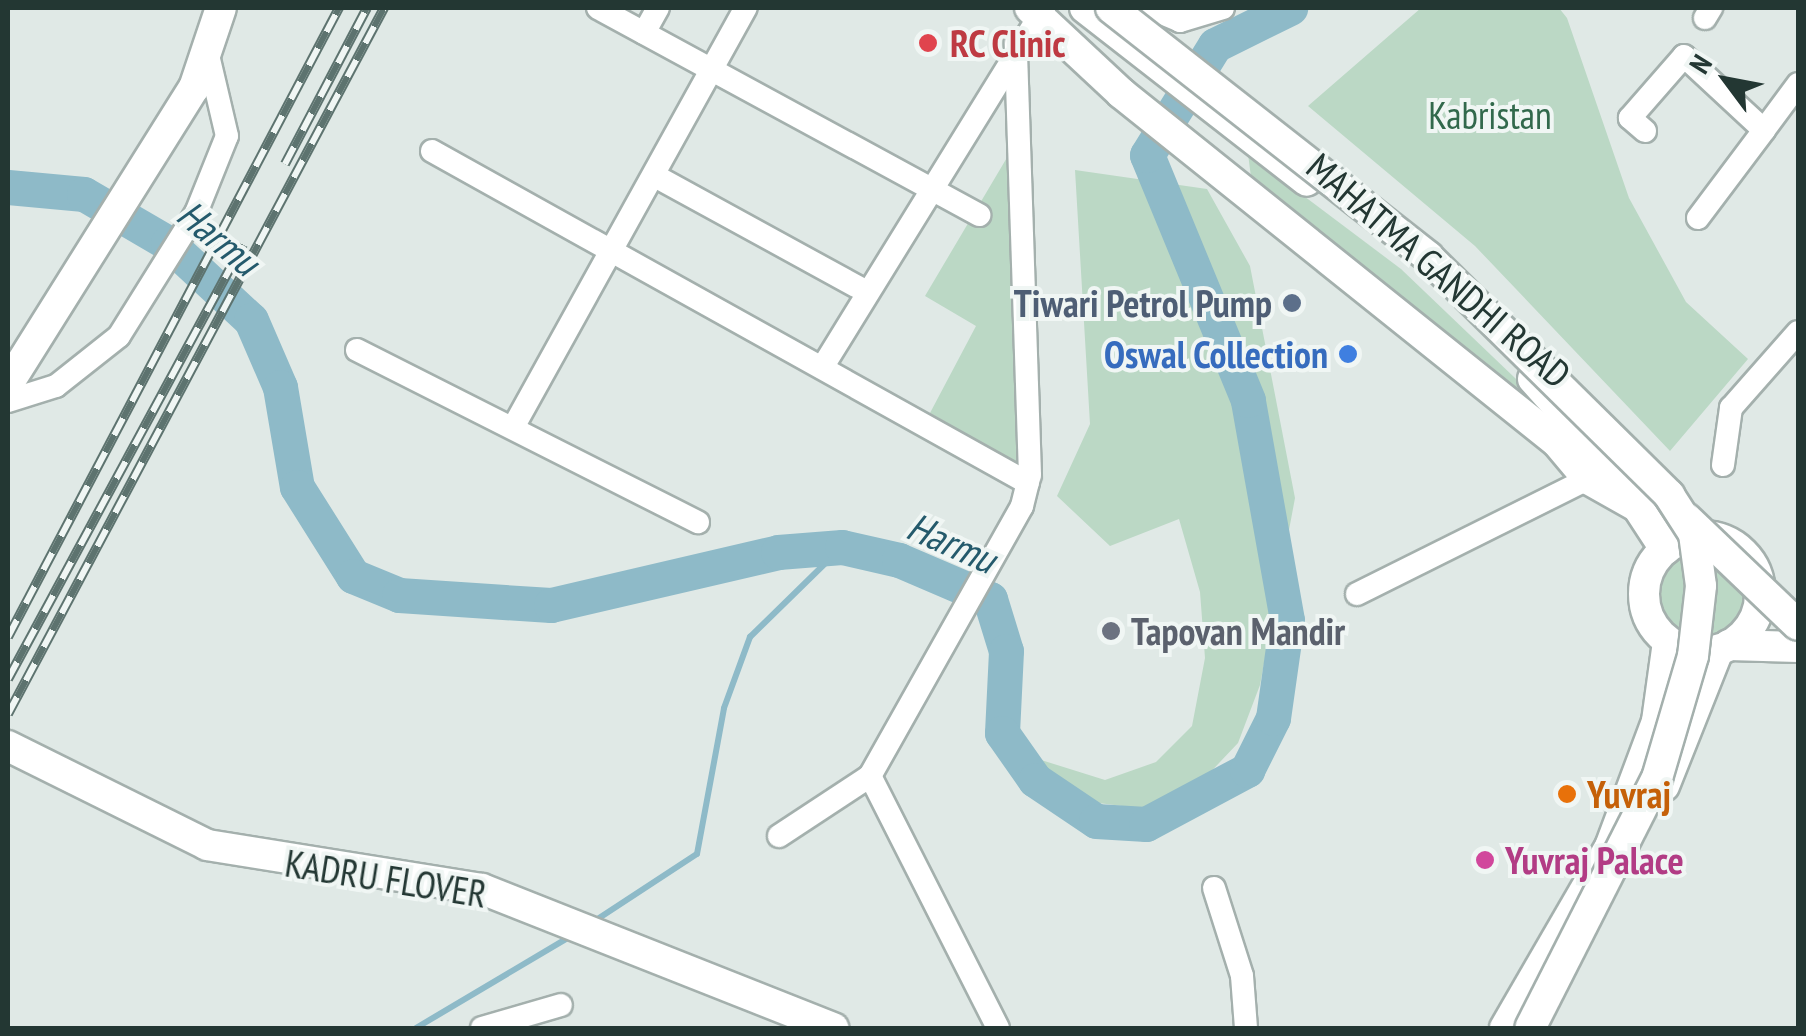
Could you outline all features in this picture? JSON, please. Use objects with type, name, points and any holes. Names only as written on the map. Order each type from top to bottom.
[{"type":"main road","points":[[8,384],[148,167],[208,55],[221,8]]},
{"type":"main road","name":"MAHATMA GANDHI ROAD","points":[[1085,8],[1254,126],[1523,336],[1790,605]]},
{"type":"main road","points":[[1098,8],[1445,283],[1572,412],[1676,535],[1682,637],[1652,759],[1517,1028]]},
{"type":"main road","points":[[1111,8],[1428,257],[1798,625]]},
{"type":"main road","name":"MAHATMA GANDHI ROAD","points":[[1122,8],[1502,345],[1641,508],[1665,549]]},
{"type":"main road","points":[[1036,9],[1121,93],[1519,410],[1588,479],[1641,508]]},
{"type":"main road","points":[[1530,1028],[1630,838],[1674,726],[1700,600],[1687,518]]},
{"type":"main road","points":[[1505,1028],[1610,847],[1658,721],[1668,642],[1644,596],[1665,549],[1716,537],[1750,562],[1750,626],[1724,648],[1661,792],[1542,1028]]},
{"type":"main road","points":[[1668,642],[1724,648],[1798,647]]},
{"type":"main road","name":"KADRU FLOVER","points":[[8,746],[207,845],[482,889],[833,1028]]},
{"type":"street","points":[[598,8],[980,215]]},
{"type":"street","points":[[644,33],[658,8]]},
{"type":"street","points":[[515,424],[746,8]]},
{"type":"street","points":[[1150,8],[1180,22],[1223,8]]},
{"type":"street","points":[[825,364],[1036,9]]},
{"type":"street","points":[[779,836],[870,776],[1028,483],[1016,43]]},
{"type":"street","points":[[8,401],[56,386],[119,336],[196,213],[227,136],[208,55]]},
{"type":"street","points":[[1645,131],[1630,118],[1684,56],[1764,130]]},
{"type":"street","points":[[1698,218],[1798,84]]},
{"type":"street","points":[[432,151],[825,364],[1028,483]]},
{"type":"street","points":[[655,176],[868,292]]},
{"type":"street","points":[[1723,465],[1732,408],[1798,332]]},
{"type":"street","points":[[357,350],[515,424],[698,522]]},
{"type":"street","points":[[1357,594],[1588,479]]},
{"type":"street","points":[[870,776],[998,1028]]},
{"type":"street","points":[[1214,888],[1242,976],[1246,1028]]},
{"type":"street","points":[[482,1028],[561,1005]]},
{"type":"green space","name":"Kabristan","points":[[1421,8],[1559,8],[1567,18],[1629,198],[1686,302],[1748,359],[1670,451],[1475,246],[1308,106]]},
{"type":"green space","points":[[1018,139],[1019,465],[930,413],[976,326],[925,296]]},
{"type":"green space","points":[[1248,154],[1401,269],[1536,398],[1539,413],[1251,177]]},
{"type":"green space","points":[[1075,170],[1207,189],[1250,266],[1295,498],[1260,685],[1238,743],[1202,781],[1155,810],[1074,800],[1022,754],[1105,780],[1156,762],[1192,726],[1205,658],[1200,592],[1179,519],[1110,546],[1057,496],[1090,424]]},
{"type":"green space","points":[[1701,552],[1726,559],[1738,571],[1745,596],[1738,621],[1726,633],[1701,640],[1676,633],[1664,621],[1657,596],[1664,571],[1676,559]]},
{"type":"waterway","name":"Harmu","points":[[8,187],[84,194],[168,243],[251,320],[280,387],[297,487],[353,576],[399,595],[551,605],[778,552],[842,547],[899,560],[990,599],[1006,651],[1002,733],[1035,780],[1096,821],[1146,824],[1247,770],[1273,718],[1287,620],[1248,400],[1147,155],[1215,45],[1290,8]]},
{"type":"waterway","points":[[593,922],[697,854],[724,708],[750,637],[842,547]]},
{"type":"waterway","points":[[416,1028],[574,934]]},
{"type":"railway","points":[[8,637],[339,8]]},
{"type":"railway","points":[[285,164],[367,8]]},
{"type":"railway","points":[[8,714],[384,8]]},
{"type":"railway","points":[[8,679],[243,244]]},
{"type":"place","name":"RC Clinic","points":[[928,43]]},
{"type":"place","name":"Tiwari Petrol Pump","points":[[1292,303]]},
{"type":"place","name":"Oswal Collection","points":[[1348,354]]},
{"type":"place","name":"Tapovan Mandir","points":[[1111,631]]},
{"type":"place","name":"Yuvraj","points":[[1567,794]]},
{"type":"place","name":"Yuvraj Palace","points":[[1485,860]]}]
